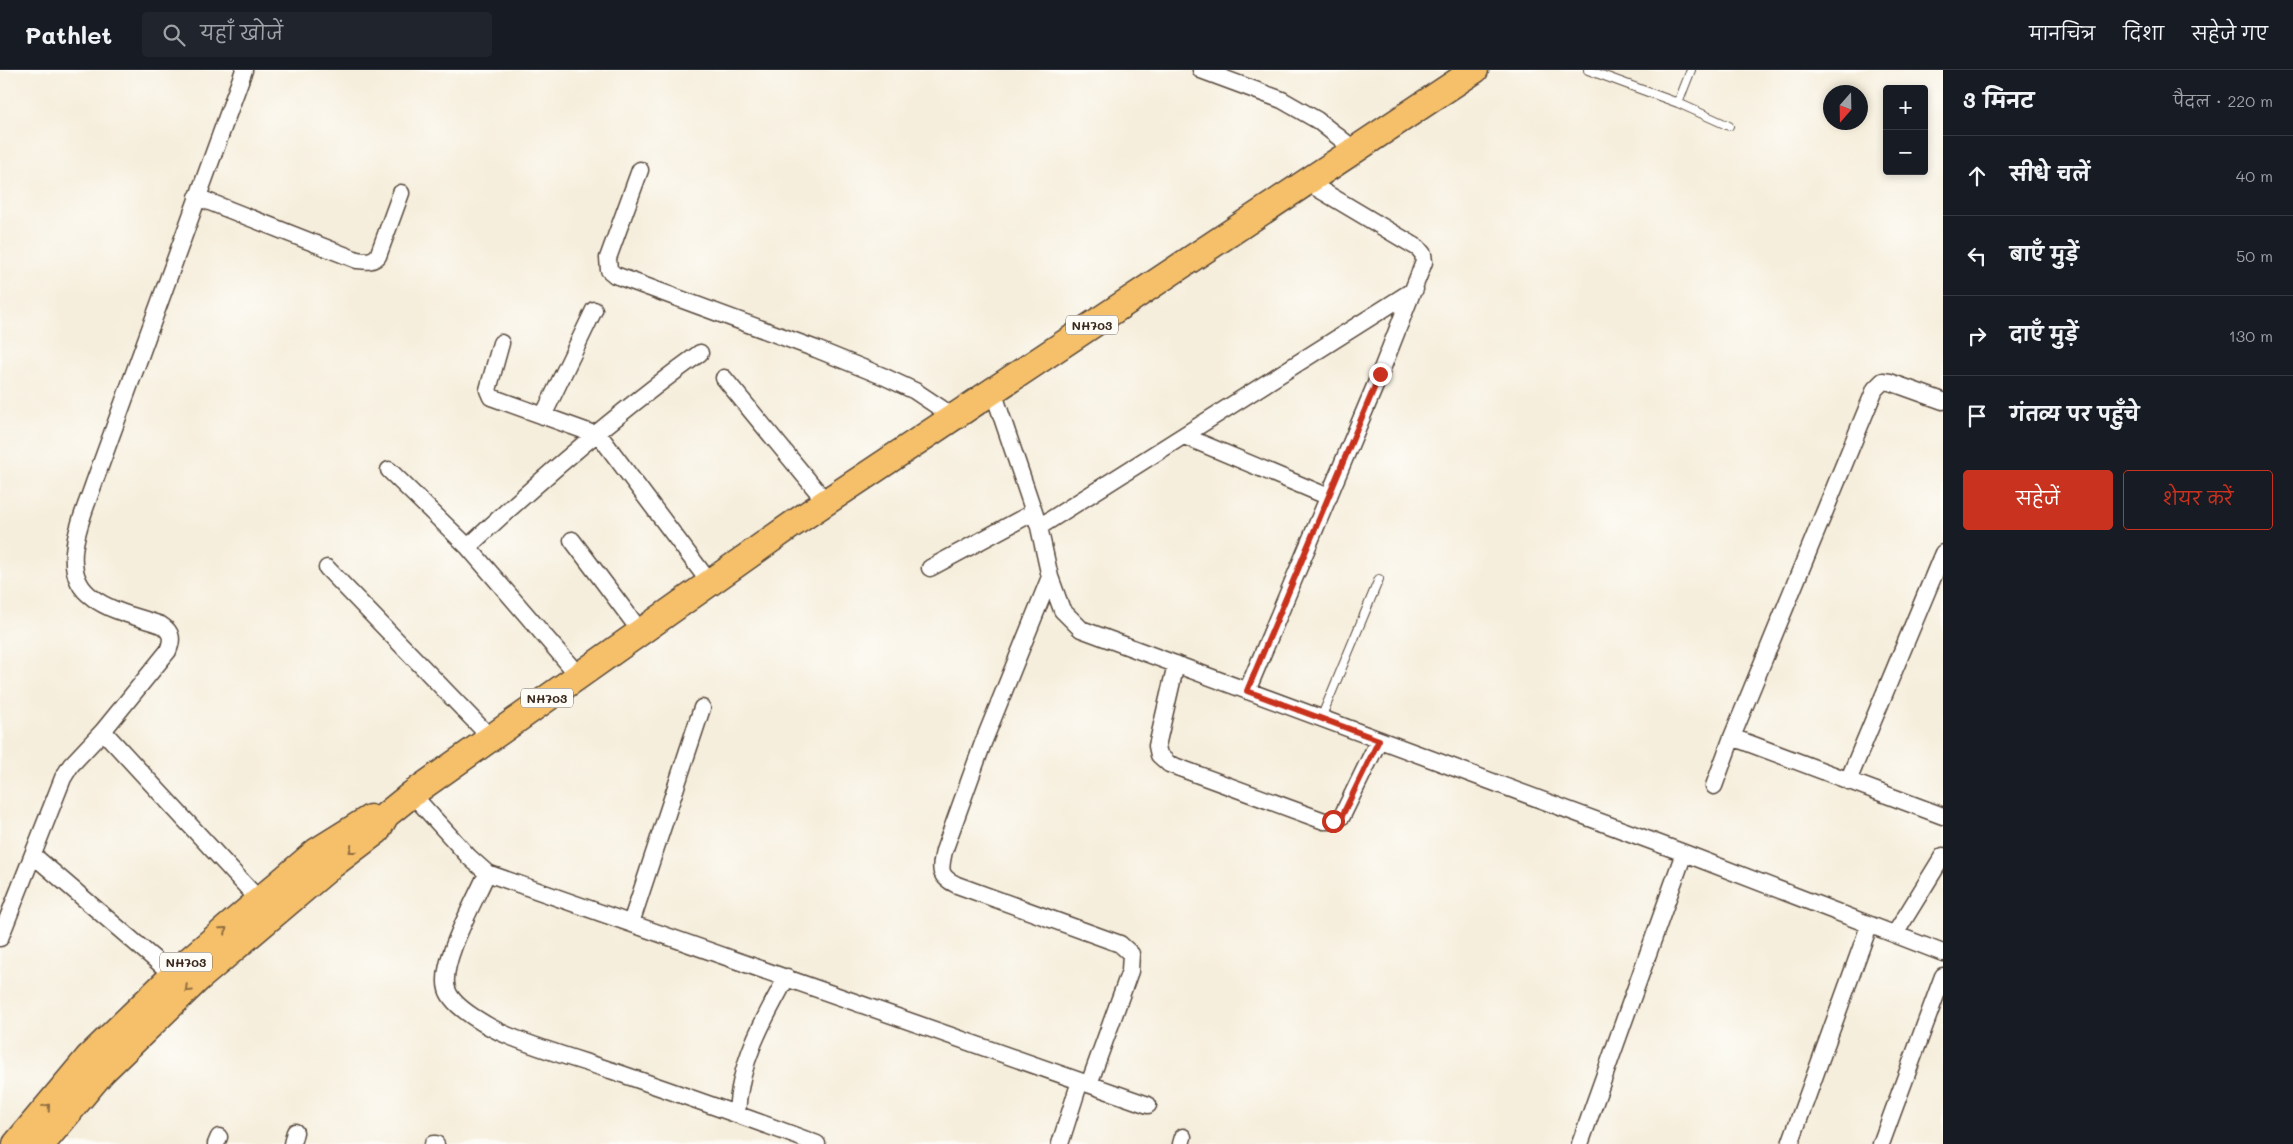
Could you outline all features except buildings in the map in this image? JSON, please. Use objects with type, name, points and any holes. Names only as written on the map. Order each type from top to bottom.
[{"type":"highway","name":"NH703","points":[[42,1144],[103,1071],[184,992],[324,872],[377,831],[386,815],[412,794],[826,502],[1475,70]]},
{"type":"highway","name":"NH703","points":[[16,1144],[88,1058],[173,974],[317,851],[368,819],[386,815]]},
{"type":"street","points":[[0,938],[63,778],[71,765],[103,731],[168,651],[171,636],[167,629],[161,625],[105,605],[92,598],[81,584],[74,566],[74,552],[94,483],[244,70]]},
{"type":"street","points":[[1201,70],[1225,74],[1282,100],[1317,120],[1355,150]]},
{"type":"street","points":[[640,170],[608,258],[609,270],[615,275],[816,349],[885,377],[915,391],[954,417]]},
{"type":"street","points":[[1247,691],[1415,289],[1424,262],[1423,254],[1418,248],[1307,182]]},
{"type":"street","points":[[197,197],[357,260],[365,261],[374,260],[378,256],[401,194]]},
{"type":"street","points":[[930,568],[1036,519],[1184,436],[1415,289]]},
{"type":"street","points":[[543,416],[594,310]]},
{"type":"street","points":[[501,343],[488,393],[497,401],[596,433],[710,582]]},
{"type":"street","points":[[468,547],[535,484],[635,400],[700,353]]},
{"type":"street","points":[[724,378],[826,502]]},
{"type":"street","points":[[1714,786],[1732,737],[1875,389],[1883,381],[1890,382],[1943,401]]},
{"type":"street","points":[[993,391],[1036,519],[1050,577],[1062,610],[1081,629],[1684,853],[1943,953]]},
{"type":"street","points":[[1184,436],[1329,497]]},
{"type":"street","points":[[389,470],[468,547],[578,676]]},
{"type":"street","points":[[572,540],[641,632]]},
{"type":"street","points":[[1848,781],[1943,553]]},
{"type":"street","points":[[327,568],[491,738]]},
{"type":"street","points":[[1050,577],[983,743],[944,851],[941,868],[947,880],[957,885],[1120,944],[1131,954],[1130,970],[1060,1144]]},
{"type":"street","points":[[1176,664],[1157,746],[1159,755],[1169,764],[1324,820],[1333,821],[1342,816],[1379,740]]},
{"type":"street","points":[[631,923],[702,708]]},
{"type":"street","points":[[103,731],[259,900]]},
{"type":"street","points":[[1732,737],[1943,816]]},
{"type":"street","points":[[412,794],[469,857],[488,873],[1148,1105]]},
{"type":"street","points":[[1580,1144],[1684,853]]},
{"type":"street","points":[[33,855],[173,974]]},
{"type":"street","points":[[1895,934],[1943,856]]},
{"type":"street","points":[[488,873],[449,957],[445,978],[447,990],[453,1000],[484,1022],[509,1036],[738,1114],[817,1144]]},
{"type":"street","points":[[1790,1144],[1869,926]]},
{"type":"street","points":[[1881,1144],[1943,976]]},
{"type":"street","points":[[738,1114],[738,1092],[743,1069],[754,1040],[787,977]]},
{"type":"lane","points":[[1588,70],[1678,103],[1729,126]]},
{"type":"lane","points":[[1678,103],[1691,70]]},
{"type":"lane","points":[[1321,718],[1379,579]]},
{"type":"route","points":[[1333,821],[1338,820],[1342,816],[1379,740],[1247,691],[1380,374]]}]
